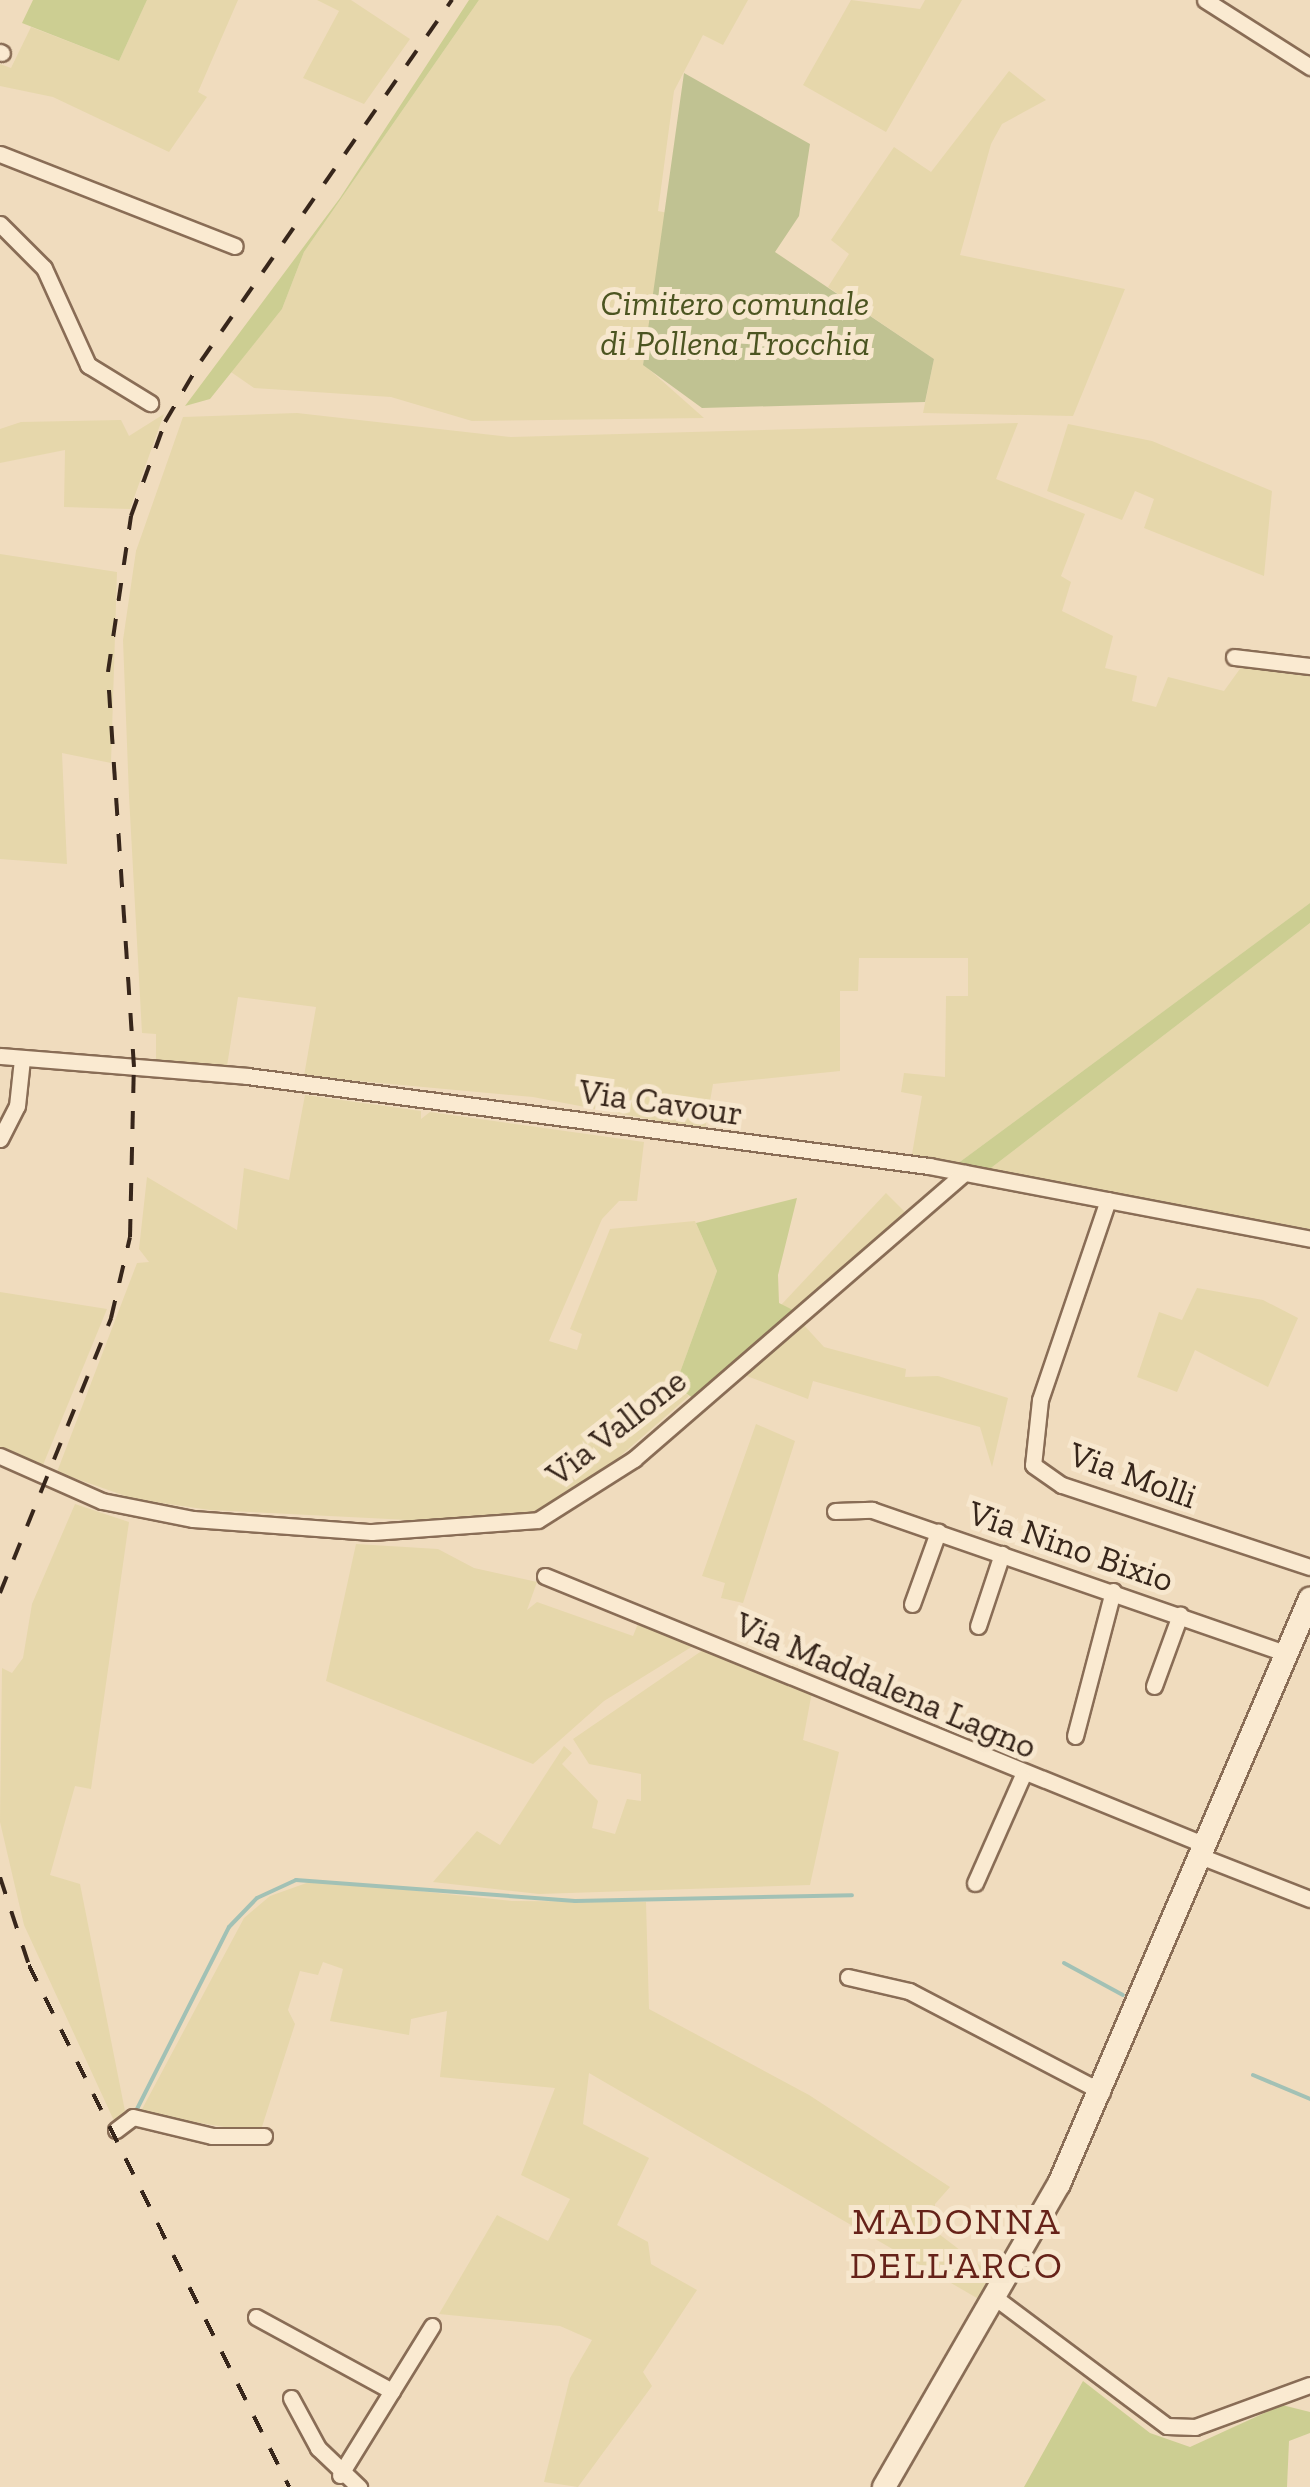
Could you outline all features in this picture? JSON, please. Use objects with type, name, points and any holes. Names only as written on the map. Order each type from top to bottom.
[{"type":"main road","points":[[884,2487],[997,2300],[1102,2092],[1310,1599]]},
{"type":"street","points":[[1204,0],[1310,68]]},
{"type":"street","points":[[0,154],[235,246]]},
{"type":"street","points":[[0,224],[44,268],[88,364],[150,403]]},
{"type":"street","points":[[1234,657],[1310,666]]},
{"type":"street","name":"Via Cavour","points":[[0,1056],[247,1076],[964,1173],[1310,1239]]},
{"type":"street","points":[[0,1139],[17,1106],[22,1059]]},
{"type":"street","name":"Via Vallone","points":[[0,1456],[102,1501],[194,1519],[372,1532],[538,1520],[634,1459],[964,1173]]},
{"type":"street","name":"Via Molli","points":[[1108,1200],[1040,1400],[1033,1466],[1062,1485],[1310,1567]]},
{"type":"street","name":"Via Nino Bixio","points":[[835,1511],[872,1510],[1286,1653]]},
{"type":"street","points":[[912,1604],[938,1532]]},
{"type":"street","points":[[978,1626],[1002,1554]]},
{"type":"street","name":"Via Maddalena Lagno","points":[[545,1576],[1202,1850],[1310,1900]]},
{"type":"street","points":[[1075,1736],[1113,1591]]},
{"type":"street","points":[[1154,1686],[1180,1615]]},
{"type":"street","points":[[975,1883],[1022,1777]]},
{"type":"street","points":[[848,1977],[908,1991],[1102,2092]]},
{"type":"street","points":[[116,2130],[134,2117],[212,2136],[264,2136]]},
{"type":"street","points":[[997,2300],[1167,2426],[1195,2427],[1310,2385]]},
{"type":"street","points":[[256,2317],[392,2391]]},
{"type":"street","points":[[340,2475],[432,2326]]},
{"type":"street","points":[[291,2398],[340,2475],[359,2487]]},
{"type":"shaded area","points":[[147,0],[238,0],[198,92],[207,97],[169,152],[53,97],[0,86],[0,64],[11,68],[31,27],[119,61]]},
{"type":"shaded area","points":[[317,0],[351,0],[410,39],[364,104],[303,78],[339,11]]},
{"type":"shaded area","points":[[479,0],[748,0],[723,45],[703,35],[674,91],[658,211],[668,213],[643,364],[704,418],[472,421],[391,397],[254,388],[231,372],[282,309],[304,252]]},
{"type":"shaded area","points":[[851,0],[920,9],[925,0],[962,0],[886,132],[803,85]]},
{"type":"shaded area","points":[[1009,71],[1046,100],[1002,124],[991,144],[960,255],[1125,289],[1073,416],[923,413],[934,359],[828,287],[849,254],[831,240],[894,147],[931,172]]},
{"type":"shaded area","points":[[297,413],[511,437],[1018,423],[996,479],[1085,514],[1061,576],[1071,582],[1062,611],[1113,636],[1105,668],[1137,676],[1132,701],[1156,707],[1168,677],[1224,691],[1242,666],[1310,672],[1310,903],[957,1164],[911,1160],[922,1096],[901,1092],[904,1073],[945,1077],[946,996],[968,996],[968,958],[859,958],[858,991],[840,991],[840,1071],[713,1084],[705,1130],[533,1097],[304,1076],[316,1007],[238,997],[227,1066],[156,1062],[156,1034],[142,1033],[129,796],[123,640],[136,551],[183,417]]},
{"type":"shaded area","points":[[164,414],[130,509],[64,507],[65,450],[0,463],[0,429],[21,422],[121,420],[129,436]]},
{"type":"shaded area","points":[[1068,424],[1152,441],[1272,491],[1264,576],[1144,528],[1154,499],[1135,491],[1122,520],[1047,491]]},
{"type":"shaded area","points":[[0,554],[117,572],[111,763],[62,753],[67,864],[0,859]]},
{"type":"shaded area","points":[[1310,923],[1310,1229],[987,1171]]},
{"type":"shaded area","points":[[305,1095],[421,1111],[421,1119],[430,1112],[644,1142],[637,1201],[619,1201],[602,1219],[549,1341],[577,1350],[582,1334],[570,1329],[610,1229],[695,1221],[717,1271],[675,1386],[689,1396],[594,1479],[542,1510],[469,1523],[210,1510],[134,1499],[57,1472],[137,1263],[149,1262],[139,1249],[147,1177],[237,1230],[244,1168],[289,1180]]},
{"type":"shaded area","points":[[886,1193],[905,1212],[793,1310],[781,1305]]},
{"type":"shaded area","points":[[1197,1288],[1263,1300],[1298,1318],[1268,1387],[1195,1350],[1177,1392],[1137,1377],[1159,1312],[1182,1320]]},
{"type":"shaded area","points":[[0,1292],[107,1309],[43,1465],[0,1447]]},
{"type":"shaded area","points":[[802,1323],[824,1347],[906,1369],[905,1377],[938,1376],[1008,1398],[992,1467],[980,1427],[813,1381],[808,1399],[744,1375]]},
{"type":"shaded area","points":[[756,1424],[795,1441],[743,1603],[721,1598],[725,1583],[702,1576]]},
{"type":"shaded area","points":[[75,1504],[129,1522],[91,1789],[75,1786],[50,1875],[80,1884],[125,2111],[115,2123],[24,1925],[0,1822],[2,1668],[12,1673],[23,1658],[32,1604]]},
{"type":"shaded area","points":[[356,1544],[438,1549],[474,1568],[537,1582],[527,1610],[537,1602],[633,1636],[639,1621],[693,1646],[604,1701],[533,1764],[326,1681]]},
{"type":"shaded area","points":[[703,1650],[812,1692],[803,1740],[839,1752],[810,1885],[539,1894],[433,1882],[477,1831],[500,1845],[564,1746],[572,1753],[562,1764],[598,1801],[592,1828],[615,1834],[627,1799],[641,1801],[641,1774],[589,1764],[573,1739]]},
{"type":"shaded area","points":[[315,1880],[512,1901],[646,1902],[649,2009],[809,2095],[950,2187],[935,2204],[935,2231],[994,2276],[982,2301],[589,2073],[583,2124],[649,2158],[617,2225],[648,2242],[651,2264],[697,2290],[643,2372],[652,2386],[578,2487],[544,2482],[570,2378],[592,2340],[560,2326],[439,2314],[497,2215],[548,2241],[570,2199],[521,2175],[555,2088],[440,2077],[447,2011],[411,2019],[409,2035],[330,2021],[343,1969],[323,1962],[318,1975],[300,1971],[288,2010],[295,2024],[260,2133],[140,2113],[244,1918],[270,1896]]},
{"type":"green space","points":[[33,0],[147,0],[119,61],[22,23]]},
{"type":"green space","points":[[469,0],[479,0],[304,252],[282,309],[210,399],[185,406],[340,198]]},
{"type":"green space","name":"Cimitero comunale di Pollena Trocchia","points":[[684,73],[810,144],[799,216],[775,252],[934,359],[925,402],[702,408],[643,365]]},
{"type":"green space","points":[[1310,903],[1310,923],[987,1171],[957,1164]]},
{"type":"green space","points":[[797,1198],[778,1275],[779,1303],[793,1310],[693,1398],[675,1386],[717,1271],[696,1223]]},
{"type":"green space","points":[[1083,2381],[1150,2433],[1190,2447],[1282,2405],[1310,2412],[1310,2433],[1289,2441],[1287,2487],[1024,2487]]},
{"type":"waterway","points":[[135,2113],[229,1927],[257,1898],[296,1880],[575,1901],[852,1895]]},
{"type":"waterway","points":[[1064,1963],[1123,1995]]},
{"type":"waterway","points":[[1253,2075],[1310,2099]]},
{"type":"railway","points":[[0,1593],[111,1318],[130,1237],[134,1067],[108,672],[131,516],[165,422],[201,361],[452,0]]},
{"type":"railway","points":[[0,1877],[29,1965],[289,2487]]},
{"type":"district","name":"MADONNA DELL'ARCO","points":[[957,2244]]}]
